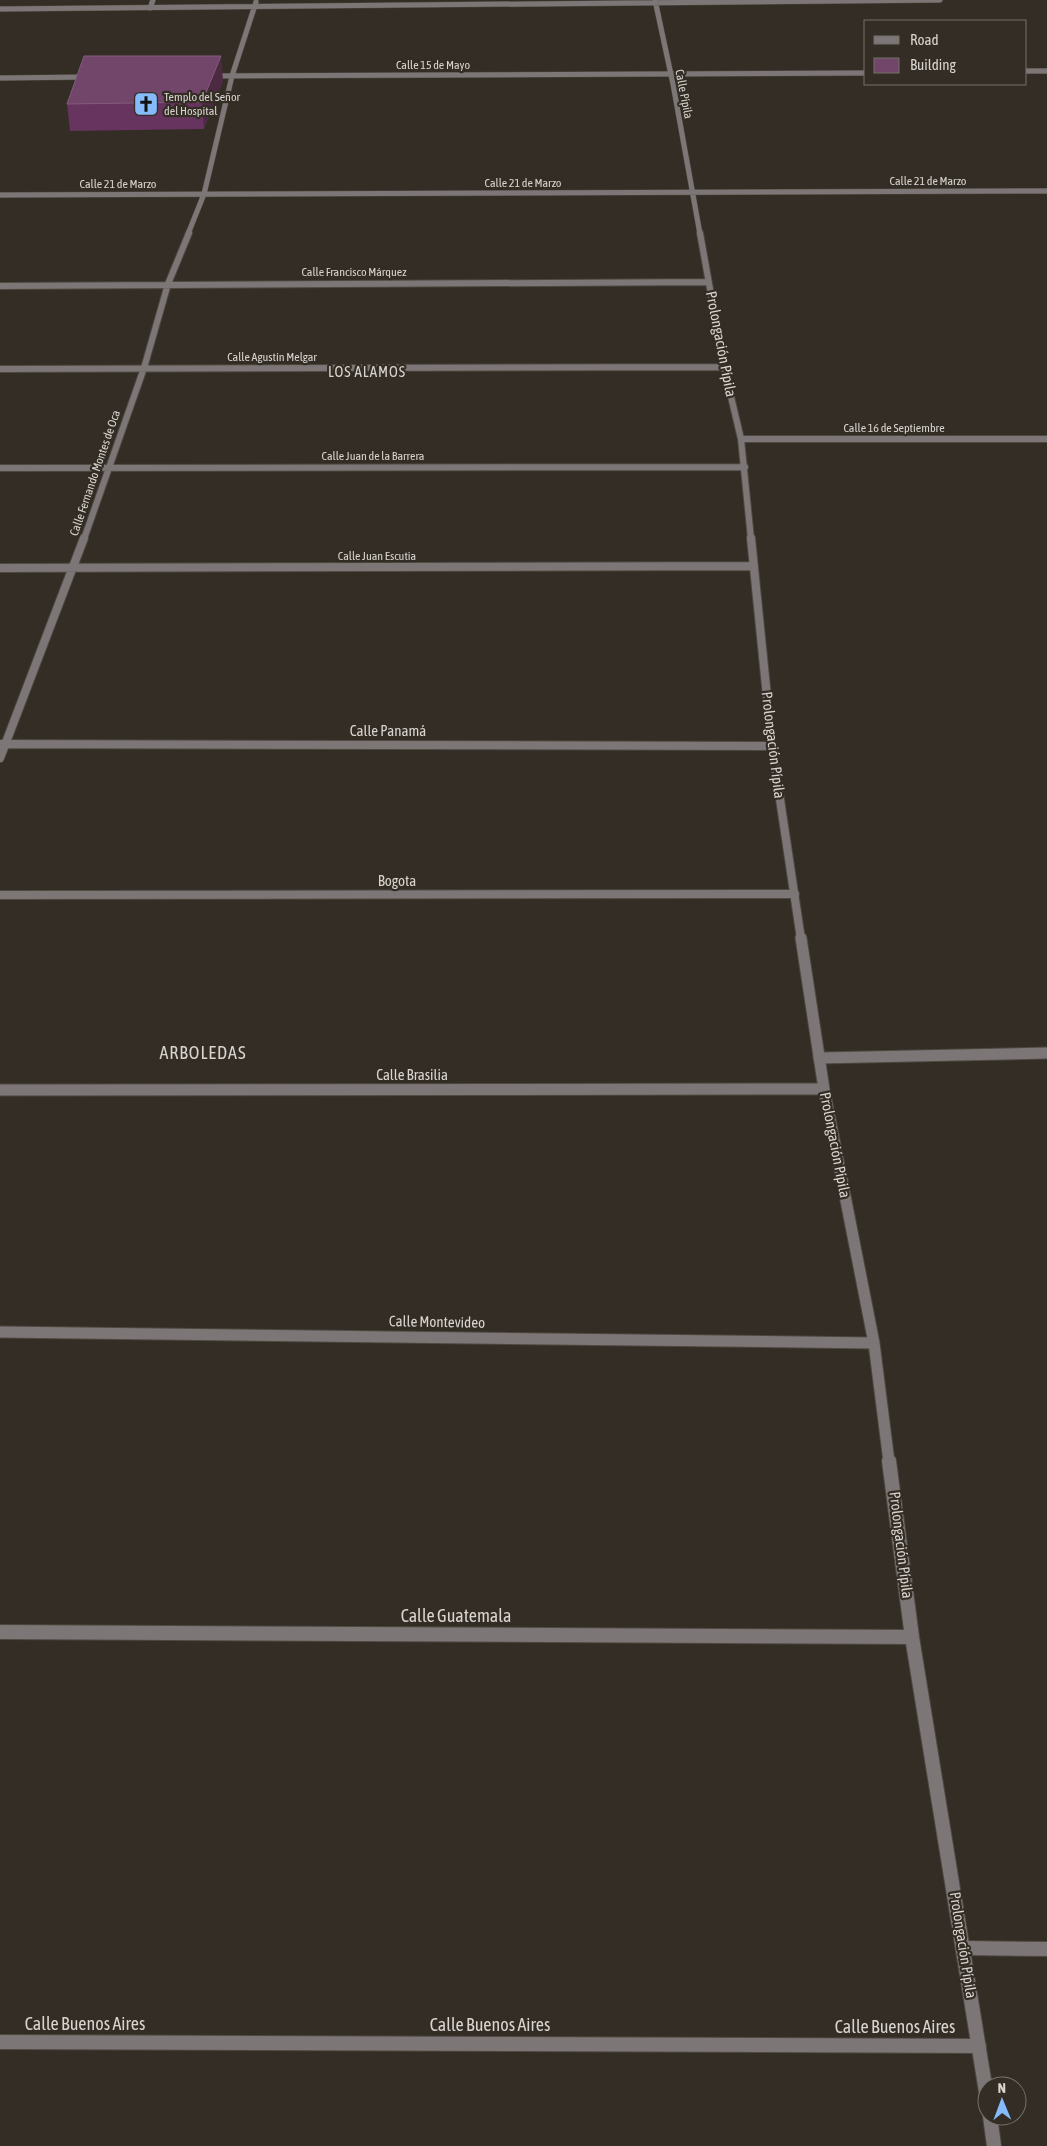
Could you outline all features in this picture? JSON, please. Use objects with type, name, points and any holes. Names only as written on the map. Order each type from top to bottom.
[{"type":"street","points":[[150,8],[153,0]]},
{"type":"street","name":"Calle Fernando Montes de Oca","points":[[0,758],[2,744],[74,567],[144,368],[168,284],[204,194],[232,76],[257,0]]},
{"type":"street","points":[[0,9],[940,0]]},
{"type":"street","name":"Calle Pípila","points":[[655,2],[692,192]]},
{"type":"street","points":[[1027,72],[1047,71]]},
{"type":"street","name":"Calle 15 de Mayo","points":[[203,76],[864,73]]},
{"type":"street","points":[[0,78],[97,77]]},
{"type":"street","name":"Calle 21 de Marzo","points":[[0,194],[1047,191]]},
{"type":"street","name":"Prolongación Pípila","points":[[692,192],[724,367],[741,439],[772,746],[824,1089],[874,1343],[912,1636],[984,2076]]},
{"type":"street","name":"Calle Francisco Márquez","points":[[0,286],[708,282]]},
{"type":"street","name":"Calle Agustín Melgar","points":[[0,369],[724,367]]},
{"type":"street","name":"Calle 16 de Septiembre","points":[[741,439],[1047,439]]},
{"type":"street","name":"Calle Juan de la Barrera","points":[[0,468],[745,467]]},
{"type":"street","name":"Calle Juan Escutia","points":[[0,568],[754,566]]},
{"type":"street","name":"Calle Panamá","points":[[2,744],[772,746]]},
{"type":"street","name":"Bogota","points":[[0,895],[795,894]]},
{"type":"street","points":[[819,1058],[1047,1053]]},
{"type":"street","name":"Calle Brasilia","points":[[0,1090],[824,1089]]},
{"type":"street","name":"Calle Montevideo","points":[[0,1332],[874,1343]]},
{"type":"street","name":"Calle Guatemala","points":[[0,1632],[912,1636]]},
{"type":"street","points":[[964,1948],[1047,1949]]},
{"type":"street","name":"Calle Buenos Aires","points":[[0,2042],[979,2046]]},
{"type":"street","points":[[991,2126],[994,2146]]},
{"type":"building","points":[[84,56],[221,56],[202,102],[67,104]]},
{"type":"place","name":"Templo del Señor del Hospital","points":[[146,104]]},
{"type":"district","name":"LOS ALAMOS","points":[[367,372]]},
{"type":"district","name":"ARBOLEDAS","points":[[203,1053]]}]
